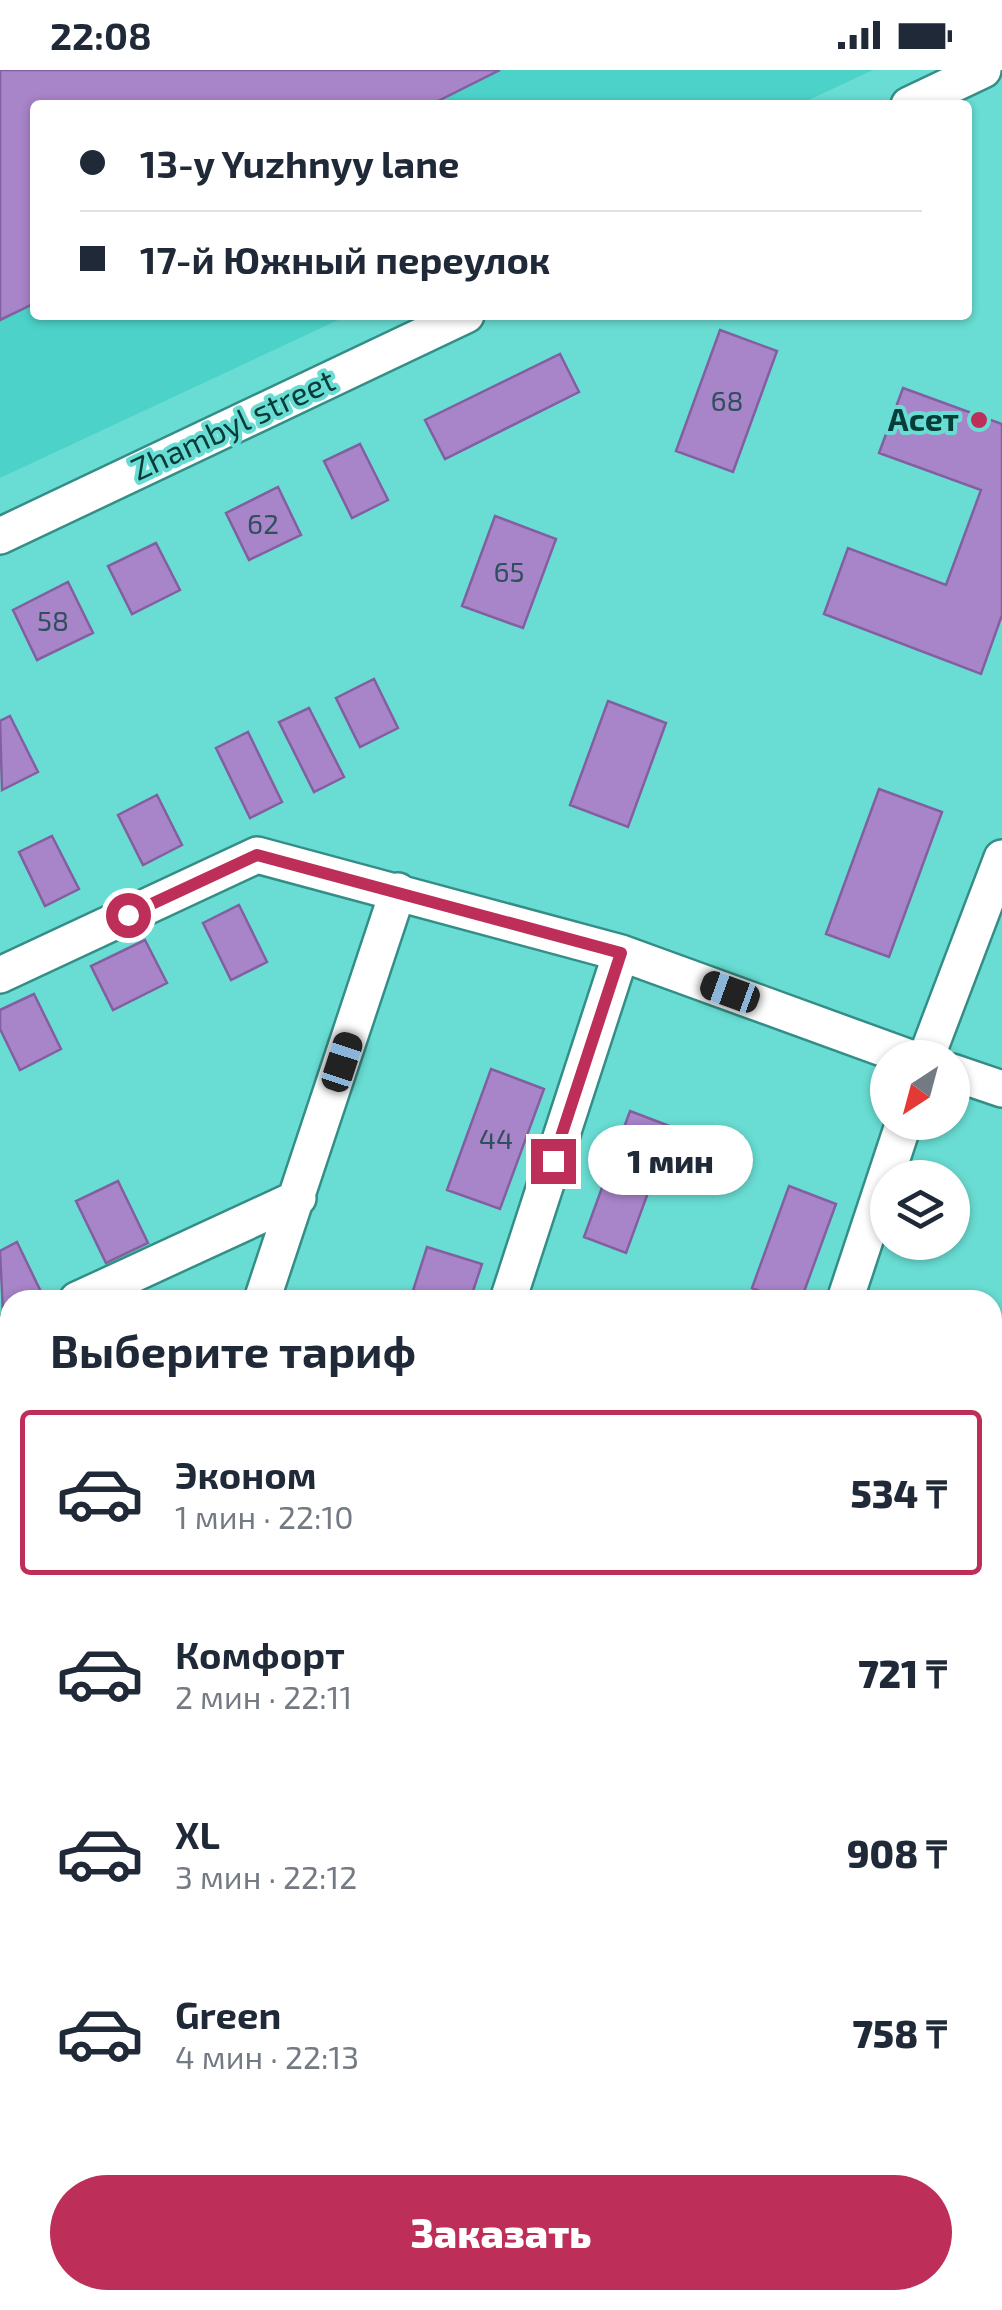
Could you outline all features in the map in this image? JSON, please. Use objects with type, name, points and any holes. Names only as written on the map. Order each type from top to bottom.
[{"type":"street","points":[[920,100],[983,70]]},
{"type":"street","name":"Zhambyl street","points":[[0,536],[455,320]]},
{"type":"street","points":[[0,974],[257,855],[621,953],[870,1043]]},
{"type":"street","points":[[933,1040],[1002,858]]},
{"type":"street","points":[[266,1290],[398,891]]},
{"type":"street","points":[[511,1290],[621,953]]},
{"type":"street","points":[[970,1078],[1002,1089]]},
{"type":"street","points":[[847,1290],[898,1140]]},
{"type":"street","points":[[99,1290],[298,1198]]},
{"type":"shaded area","points":[[0,70],[873,70],[809,100],[30,100],[30,320],[338,320],[0,478]]},
{"type":"building","points":[[0,70],[500,70],[440,100],[30,100],[30,305],[0,320]]},
{"type":"building","points":[[720,330],[777,351],[733,472],[676,451]]},
{"type":"building","points":[[560,354],[579,392],[445,459],[425,420]]},
{"type":"building","points":[[903,388],[1002,424],[1002,615],[981,674],[824,614],[848,548],[946,585],[981,490],[879,453]]},
{"type":"building","points":[[360,444],[388,500],[352,518],[324,461]]},
{"type":"building","points":[[278,487],[301,535],[249,560],[226,513]]},
{"type":"building","points":[[495,516],[556,539],[523,628],[462,606]]},
{"type":"building","points":[[156,543],[180,590],[132,614],[108,566]]},
{"type":"building","points":[[68,582],[93,633],[37,660],[13,610]]},
{"type":"building","points":[[374,679],[398,728],[360,747],[336,698]]},
{"type":"building","points":[[608,701],[666,723],[628,827],[570,805]]},
{"type":"building","points":[[309,708],[344,777],[314,792],[279,722]]},
{"type":"building","points":[[10,716],[38,772],[2,790],[0,721]]},
{"type":"building","points":[[248,732],[282,802],[250,818],[216,748]]},
{"type":"building","points":[[879,789],[942,812],[889,957],[826,934]]},
{"type":"building","points":[[157,795],[182,845],[143,865],[118,815]]},
{"type":"building","points":[[52,836],[79,889],[45,906],[19,852]]},
{"type":"building","points":[[239,905],[267,962],[231,980],[203,923]]},
{"type":"building","points":[[145,940],[167,983],[113,1010],[91,966]]},
{"type":"building","points":[[34,994],[61,1049],[20,1070],[0,1029],[0,1010]]},
{"type":"building","points":[[491,1069],[544,1089],[500,1209],[447,1190]]},
{"type":"building","points":[[630,1111],[672,1127],[626,1253],[584,1237]]},
{"type":"building","points":[[118,1181],[148,1243],[106,1263],[76,1201]]},
{"type":"building","points":[[789,1186],[836,1204],[805,1290],[752,1288]]},
{"type":"building","points":[[17,1242],[40,1290],[2,1290],[0,1251]]},
{"type":"building","points":[[427,1247],[482,1264],[473,1290],[413,1290]]},
{"type":"place","name":"Асет","points":[[979,420]]},
{"type":"route","points":[[128,915],[257,855],[621,953],[553,1161]]}]
